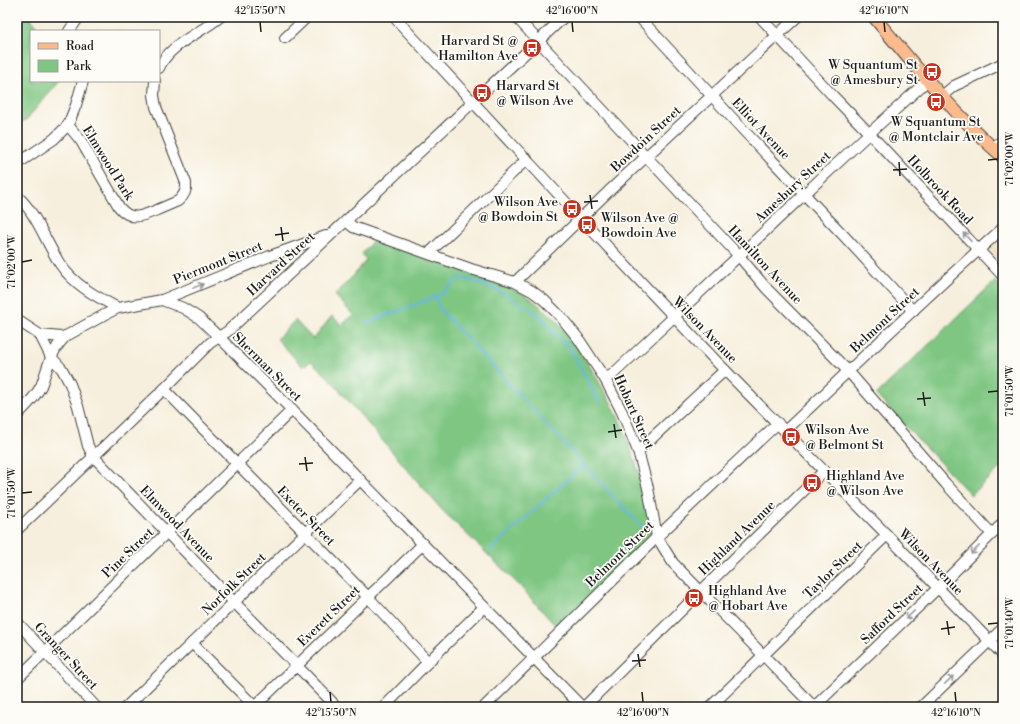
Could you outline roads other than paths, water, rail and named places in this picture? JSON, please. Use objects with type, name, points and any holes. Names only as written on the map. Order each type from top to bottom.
[{"type":"main road","points":[[874,17],[918,70],[1003,157]]},
{"type":"street","points":[[70,30],[79,17]]},
{"type":"street","points":[[160,66],[164,58],[172,50],[220,17]]},
{"type":"street","points":[[285,38],[307,17]]},
{"type":"street","name":"Wilson Avenue","points":[[394,17],[725,370],[1003,655]]},
{"type":"street","name":"Hamilton Avenue","points":[[516,17],[768,289],[849,372],[946,484],[992,534]]},
{"type":"street","name":"Harvard Street","points":[[17,530],[210,343],[228,331],[564,17]]},
{"type":"street","name":"Elliot Avenue","points":[[639,17],[913,311]]},
{"type":"street","name":"Holbrook Road","points":[[760,17],[1003,276]]},
{"type":"street","name":"Bowdoin Street","points":[[515,282],[676,129],[797,17]]},
{"type":"street","points":[[942,96],[954,86],[1003,62]]},
{"type":"street","name":"Amesbury Street","points":[[605,379],[613,374],[928,80]]},
{"type":"street","points":[[68,125],[83,82]]},
{"type":"street","name":"Elmwood Park","points":[[17,164],[54,139],[68,125],[81,141],[119,207],[124,212],[140,217],[176,202],[182,198],[186,190],[186,183],[156,107],[154,82]]},
{"type":"street","points":[[991,146],[1003,141]]},
{"type":"street","points":[[429,253],[527,159]]},
{"type":"street","points":[[17,196],[27,207],[56,258],[65,270],[83,288],[118,308]]},
{"type":"street","name":"Hobart Street","points":[[346,221],[353,227],[471,269],[515,282],[532,291],[544,300],[561,317],[578,338],[605,379],[622,412],[638,451],[648,488],[657,537],[673,563],[814,707]]},
{"type":"street","name":"Belmont Street","points":[[785,431],[1003,228]]},
{"type":"street","name":"Piermont Street","points":[[162,300],[270,256],[330,235]]},
{"type":"street","points":[[17,320],[40,335],[61,337],[66,336],[118,308],[162,300]]},
{"type":"street","name":"Sherman Street","points":[[162,300],[183,308],[199,318],[219,337],[583,707]]},
{"type":"street","name":"Elmwood Avenue","points":[[40,335],[51,357],[62,369],[70,384],[76,398],[88,446],[93,456],[234,603],[332,702],[335,707]]},
{"type":"street","points":[[17,415],[31,401],[38,391],[44,380],[51,357],[66,336]]},
{"type":"street","points":[[638,451],[725,370]]},
{"type":"street","name":"Exeter Street","points":[[164,389],[368,597],[428,662]]},
{"type":"street","name":"Pine Street","points":[[17,679],[292,410]]},
{"type":"street","name":"Belmont Street","points":[[484,707],[657,537],[778,423]]},
{"type":"street","name":"Highland Avenue","points":[[583,707],[824,471]]},
{"type":"street","name":"Norfolk Street","points":[[126,707],[360,480]]},
{"type":"street","name":"Safford Street","points":[[814,707],[938,588],[1003,523]]},
{"type":"street","name":"Taylor Street","points":[[710,707],[887,535]]},
{"type":"street","name":"Everett Street","points":[[254,707],[423,544]]},
{"type":"street","points":[[384,707],[484,607]]},
{"type":"street","name":"Granger Street","points":[[17,622],[96,707]]},
{"type":"street","points":[[921,707],[1003,628]]},
{"type":"street","points":[[192,643],[254,707]]},
{"type":"waterway","points":[[599,402],[569,346],[562,341],[539,315],[500,291],[468,279],[458,278],[443,293],[435,297],[440,309],[638,523],[646,529]]},
{"type":"waterway","points":[[367,323],[435,297]]},
{"type":"waterway","points":[[490,551],[584,464]]},
{"type":"place","name":"Harvard St @ Hamilton Ave","points":[[532,48]]},
{"type":"place","name":"W Squantum St @ Amesbury St","points":[[932,72]]},
{"type":"place","name":"Harvard St @ Wilson Ave","points":[[482,93]]},
{"type":"place","name":"W Squantum St @ Montclair Ave","points":[[936,102]]},
{"type":"place","name":"Wilson Ave @ Bowdoin St","points":[[572,209]]},
{"type":"place","name":"Wilson Ave @ Bowdoin Ave","points":[[587,225]]},
{"type":"place","name":"Wilson Ave @ Belmont St","points":[[791,437]]},
{"type":"place","name":"Highland Ave @ Wilson Ave","points":[[812,483]]},
{"type":"place","name":"Highland Ave @ Hobart Ave","points":[[694,598]]}]
